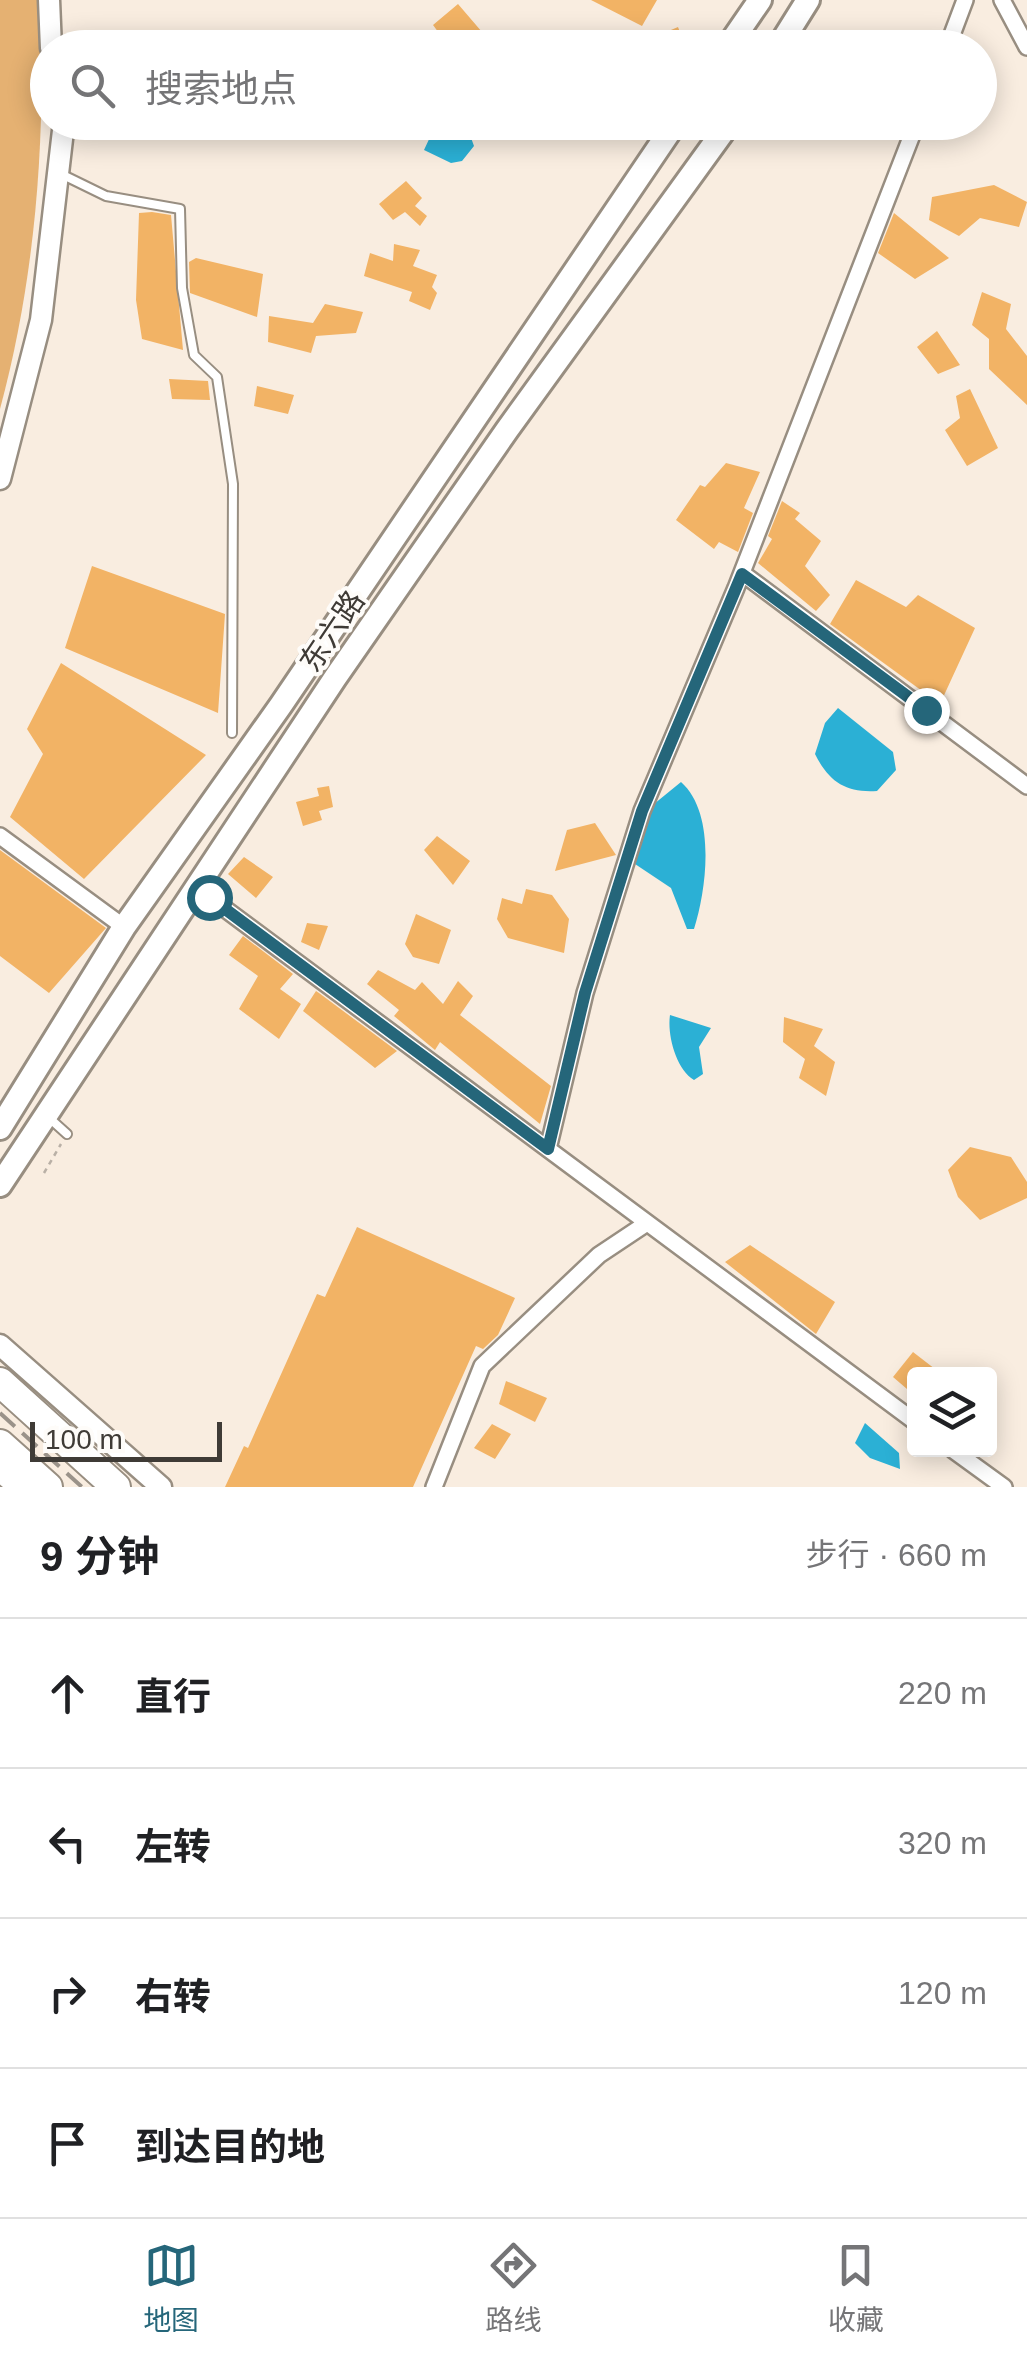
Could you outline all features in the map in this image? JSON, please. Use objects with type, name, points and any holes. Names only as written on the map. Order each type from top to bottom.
[{"type":"highway","points":[[0,1382],[107,1479]]},
{"type":"highway","points":[[0,1444],[48,1487]]},
{"type":"main road","points":[[50,0],[50,30]]},
{"type":"main road","points":[[62,0],[62,30]]},
{"type":"main road","points":[[739,30],[760,0]]},
{"type":"main road","points":[[789,30],[808,0]]},
{"type":"main road","points":[[0,442],[35,291],[50,140]]},
{"type":"main road","points":[[0,479],[38,334],[63,140]]},
{"type":"main road","name":"东六路","points":[[0,1128],[124,927],[292,689],[664,140]]},
{"type":"main road","name":"东六路","points":[[0,1185],[335,678],[507,430],[717,140]]},
{"type":"main road","points":[[0,1346],[161,1487]]},
{"type":"main road","points":[[0,1470],[18,1487]]},
{"type":"street","points":[[954,30],[966,0]]},
{"type":"street","points":[[1002,0],[1027,47]]},
{"type":"street","points":[[548,1149],[585,993],[642,811],[742,574],[911,140]]},
{"type":"street","points":[[742,574],[1027,786]]},
{"type":"street","points":[[0,836],[124,927]]},
{"type":"street","points":[[209,897],[907,1416]]},
{"type":"street","points":[[434,1487],[482,1366],[600,1256],[647,1223]]},
{"type":"street","points":[[963,1457],[1004,1487]]},
{"type":"lane","points":[[60,174],[106,196],[180,209],[182,288],[194,355],[217,376],[233,484],[232,733]]},
{"type":"lane","points":[[48,1116],[67,1134]]},
{"type":"path","points":[[44,1173],[67,1134]]},
{"type":"shaded area","points":[[0,0],[40,0],[41,30],[30,30],[30,140],[40,140],[36,206],[22,308],[0,409]]},
{"type":"water","points":[[429,140],[472,140],[474,146],[462,161],[451,163],[424,150]]},
{"type":"water","points":[[838,708],[893,752],[896,770],[877,791],[840,784],[826,772],[815,754],[825,723]]},
{"type":"water","points":[[681,782],[700,812],[706,852],[694,929],[687,929],[671,888],[635,864],[654,804]]},
{"type":"water","points":[[670,1015],[711,1028],[699,1047],[703,1074],[694,1080],[682,1068],[674,1051]]},
{"type":"water","points":[[865,1423],[899,1453],[900,1469],[870,1458],[855,1443]]},
{"type":"building","points":[[591,0],[657,0],[642,26]]},
{"type":"building","points":[[458,4],[480,30],[437,30],[433,25]]},
{"type":"building","points":[[406,181],[422,198],[415,206],[427,216],[420,226],[405,212],[393,220],[379,204]]},
{"type":"building","points":[[994,185],[1027,202],[1019,227],[980,218],[959,236],[929,220],[932,197]]},
{"type":"building","points":[[139,213],[171,215],[183,350],[142,339],[136,300]]},
{"type":"building","points":[[894,213],[949,258],[915,279],[878,253]]},
{"type":"building","points":[[394,244],[420,250],[413,266],[437,275],[432,287],[437,293],[430,310],[409,301],[412,292],[364,276],[370,253],[393,261]]},
{"type":"building","points":[[196,258],[263,274],[257,317],[190,293],[189,262]]},
{"type":"building","points":[[982,292],[1011,304],[1006,329],[1027,356],[1027,405],[989,369],[989,339],[972,325]]},
{"type":"building","points":[[325,304],[363,312],[356,333],[316,336],[311,353],[268,342],[269,316],[313,323]]},
{"type":"building","points":[[937,331],[960,365],[938,374],[917,347]]},
{"type":"building","points":[[169,379],[208,381],[210,400],[172,399]]},
{"type":"building","points":[[257,386],[294,395],[288,414],[254,406]]},
{"type":"building","points":[[970,389],[998,448],[967,466],[945,430],[960,418],[956,396]]},
{"type":"building","points":[[726,463],[760,472],[744,508],[753,513],[738,552],[719,542],[714,549],[676,520],[700,485],[705,487]]},
{"type":"building","points":[[782,501],[800,513],[795,519],[821,541],[805,566],[830,595],[816,611],[758,563],[772,539],[768,536]]},
{"type":"building","points":[[92,566],[225,614],[218,713],[65,648]]},
{"type":"building","points":[[856,580],[906,607],[918,595],[975,628],[940,704],[830,624]]},
{"type":"building","points":[[61,663],[206,755],[84,879],[10,817],[43,754],[27,729]]},
{"type":"building","points":[[329,786],[333,807],[319,811],[322,820],[303,826],[296,802],[319,796],[317,788]]},
{"type":"building","points":[[595,823],[616,855],[555,871],[567,830]]},
{"type":"building","points":[[437,836],[470,861],[453,885],[424,850]]},
{"type":"building","points":[[0,850],[106,928],[49,993],[0,956]]},
{"type":"building","points":[[244,857],[273,877],[256,898],[228,874]]},
{"type":"building","points":[[526,889],[552,895],[569,919],[564,953],[508,938],[497,919],[502,898],[522,904]]},
{"type":"building","points":[[416,914],[451,930],[439,964],[413,957],[405,944]]},
{"type":"building","points":[[307,923],[328,926],[319,950],[301,942]]},
{"type":"building","points":[[243,936],[293,974],[280,989],[301,1004],[279,1039],[239,1009],[258,976],[229,955]]},
{"type":"building","points":[[378,970],[415,990],[422,982],[443,1004],[458,981],[473,996],[460,1015],[551,1086],[540,1124],[440,1042],[435,1050],[394,1016],[399,1010],[367,984]]},
{"type":"building","points":[[316,991],[397,1051],[375,1068],[303,1011]]},
{"type":"building","points":[[784,1017],[823,1029],[814,1046],[835,1062],[826,1096],[799,1078],[805,1059],[783,1042]]},
{"type":"building","points":[[970,1147],[1011,1157],[1027,1182],[1027,1198],[980,1220],[958,1197],[948,1170]]},
{"type":"building","points":[[357,1227],[515,1298],[498,1335],[483,1349],[476,1346],[413,1487],[225,1487],[244,1446],[248,1448],[317,1294],[325,1297]]},
{"type":"building","points":[[750,1245],[835,1302],[816,1334],[725,1262]]},
{"type":"building","points":[[913,1352],[932,1367],[907,1367],[907,1389],[893,1377]]},
{"type":"building","points":[[506,1381],[547,1398],[535,1422],[499,1404]]},
{"type":"building","points":[[492,1424],[511,1434],[495,1459],[474,1448]]},
{"type":"railway","points":[[0,1413],[82,1487]]},
{"type":"route","points":[[209,897],[548,1149],[585,993],[642,811],[742,574],[926,710]]}]
